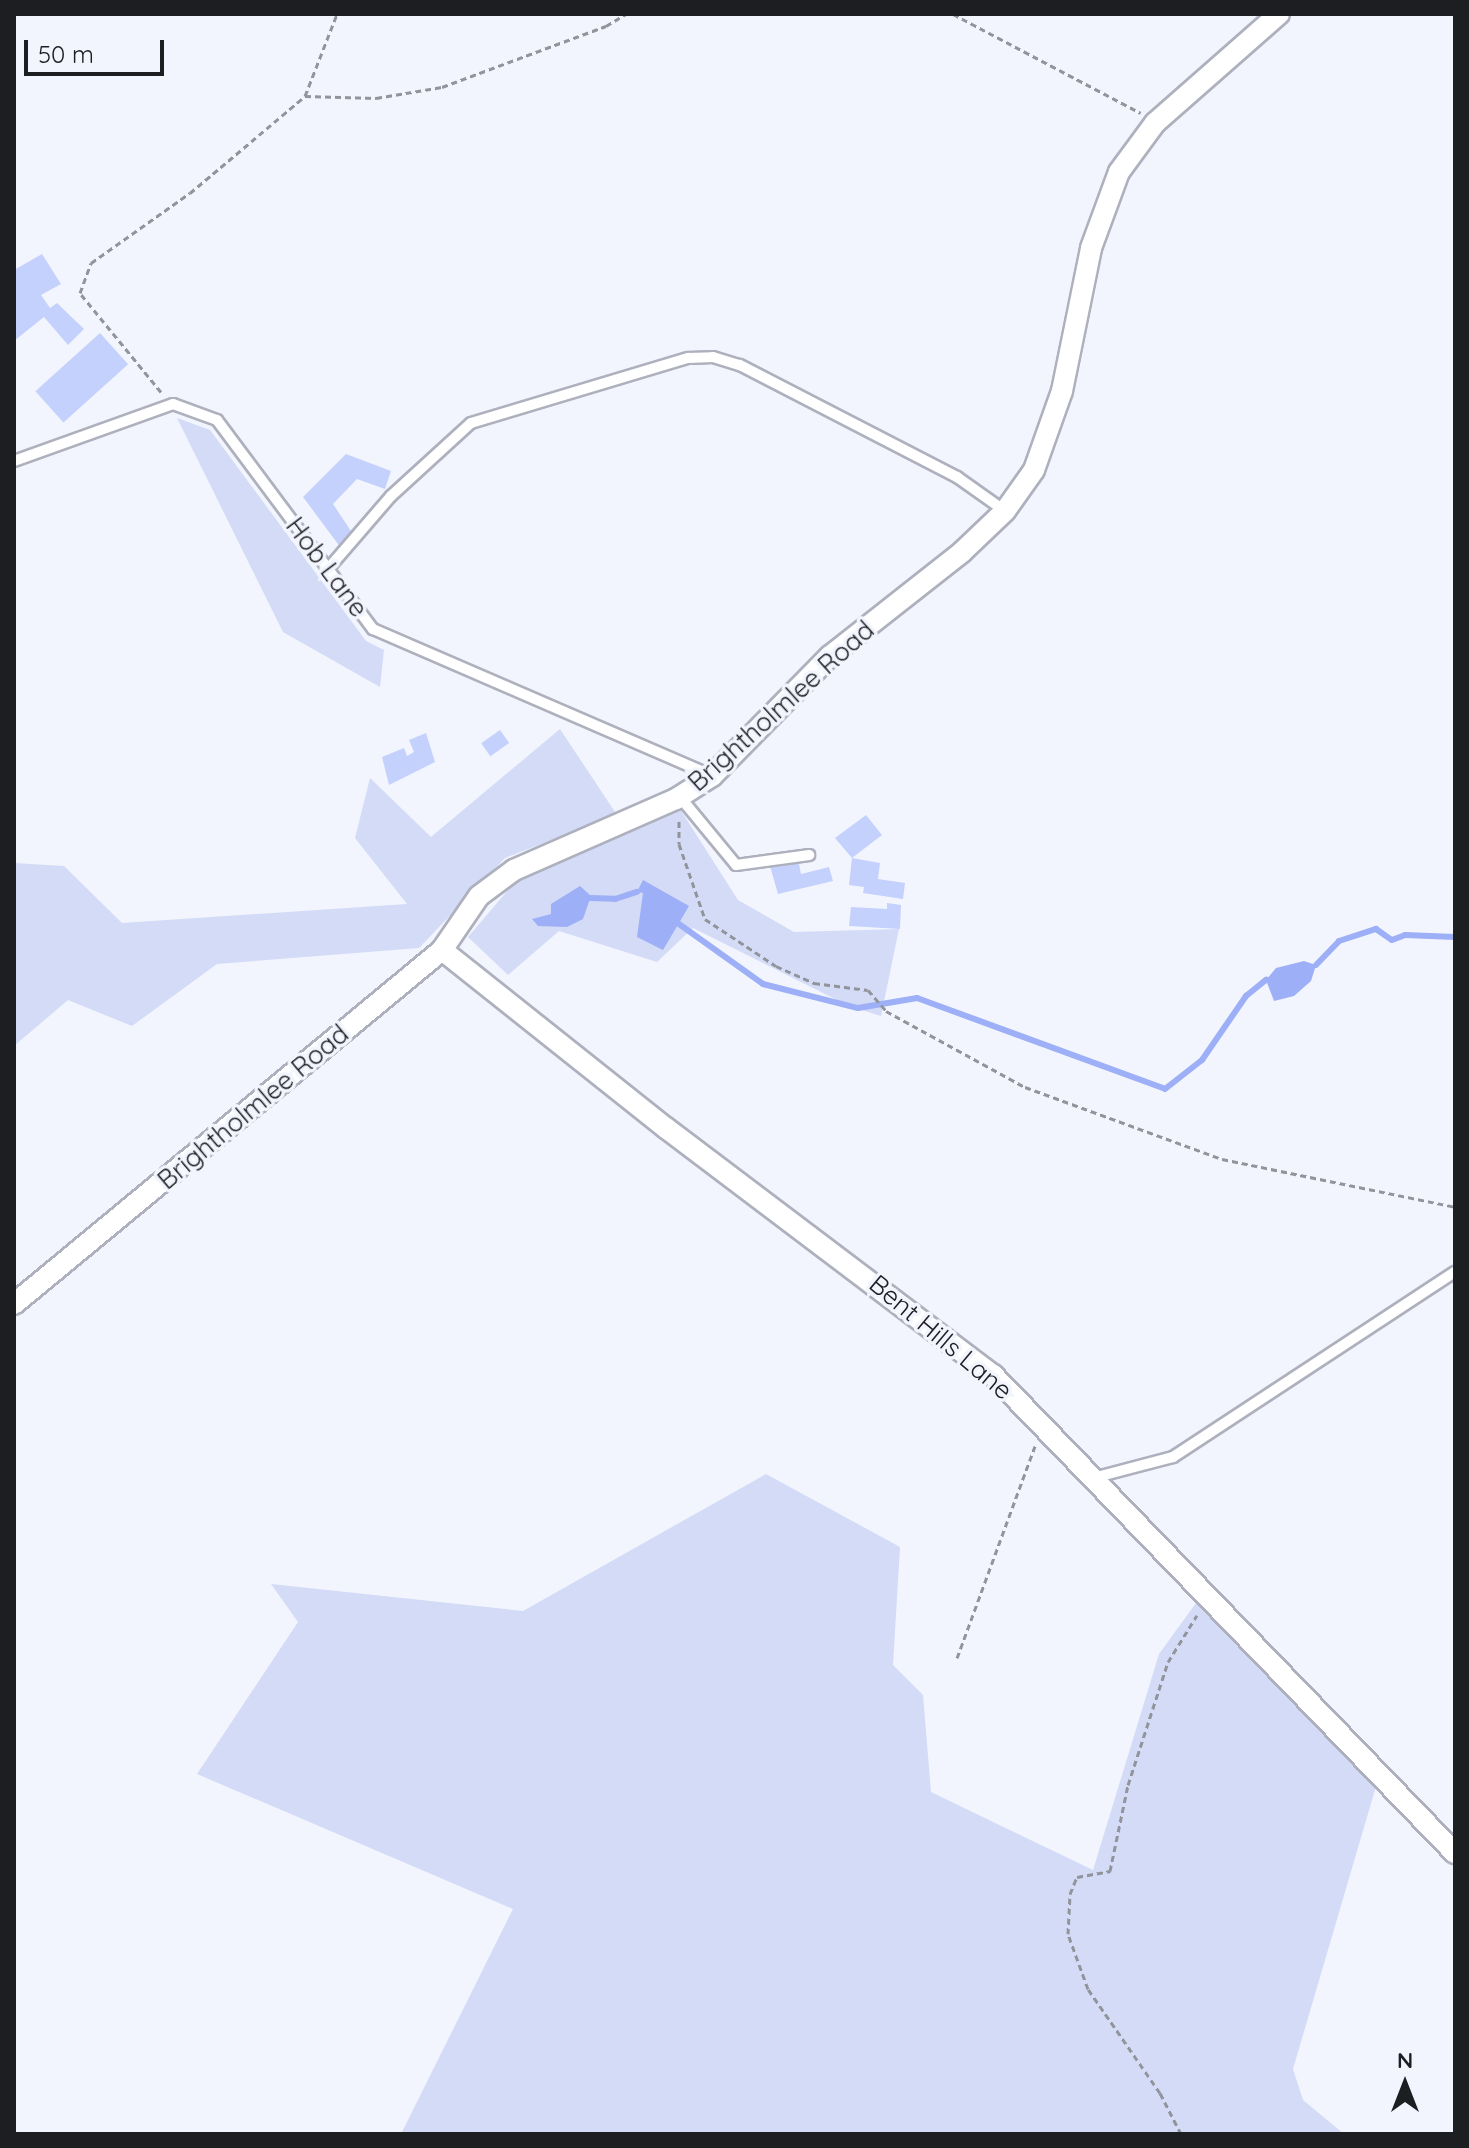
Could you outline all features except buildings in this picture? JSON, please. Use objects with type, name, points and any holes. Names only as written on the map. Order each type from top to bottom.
[{"type":"street","name":"Brightholmlee Road","points":[[14,1304],[442,950],[479,896],[514,870],[676,799],[712,776],[830,656],[962,552],[1005,511],[1034,470],[1062,391],[1098,222],[1131,151],[1155,123],[1279,14]]},
{"type":"street","name":"Bent Hills Lane","points":[[442,950],[666,1128],[993,1375],[1455,1853]]},
{"type":"lane","points":[[328,569],[391,496],[471,423],[688,358],[713,357],[740,365],[957,477],[1005,511]]},
{"type":"lane","points":[[14,461],[169,405]]},
{"type":"lane","name":"Hob Lane","points":[[169,405],[217,420],[373,629],[712,776]]},
{"type":"lane","points":[[676,799],[736,865],[809,855]]},
{"type":"lane","points":[[1093,1478],[1173,1457],[1455,1272]]},
{"type":"path","points":[[169,405],[80,293],[91,263],[190,193],[305,96],[337,14]]},
{"type":"path","points":[[305,96],[376,98],[442,87],[579,37],[626,14]]},
{"type":"path","points":[[953,14],[1155,123]]},
{"type":"path","points":[[676,799],[680,807],[679,844],[705,919],[776,966],[814,983],[868,990],[886,1011],[1025,1087],[1222,1159],[1455,1207]]},
{"type":"path","points":[[957,1658],[1033,1450],[1047,1430]]},
{"type":"path","points":[[1181,2134],[1160,2093],[1088,1989],[1068,1934],[1070,1894],[1077,1877],[1110,1871],[1128,1785],[1168,1662],[1202,1608],[1204,1592]]},
{"type":"shaded area","points":[[177,418],[210,430],[366,641],[384,650],[380,687],[283,632]]},
{"type":"shaded area","points":[[560,729],[617,815],[505,858],[419,948],[217,964],[132,1026],[68,1000],[14,1046],[14,863],[64,866],[122,923],[407,904],[355,838],[370,778],[431,837]]},
{"type":"shaded area","points":[[678,806],[738,900],[794,932],[899,929],[881,1016],[849,1006],[693,928],[657,962],[559,931],[508,975],[468,937],[520,876]]},
{"type":"shaded area","points":[[766,1474],[900,1547],[893,1665],[923,1695],[931,1792],[1093,1870],[1159,1654],[1196,1603],[1377,1783],[1293,2069],[1303,2100],[1344,2134],[401,2134],[513,1909],[197,1774],[298,1622],[271,1584],[523,1611]]},
{"type":"water","points":[[643,880],[689,906],[663,950],[637,937],[643,893],[637,892]]},
{"type":"water","points":[[580,886],[591,896],[583,919],[567,927],[538,926],[532,919],[551,914],[551,904]]},
{"type":"water","points":[[1304,961],[1316,965],[1311,981],[1294,996],[1274,1001],[1266,980],[1276,968]]},
{"type":"waterway","points":[[590,898],[615,899],[637,892]]},
{"type":"waterway","points":[[679,924],[763,984],[858,1008],[917,998],[1165,1089],[1202,1060],[1246,996],[1266,980]]},
{"type":"waterway","points":[[1316,965],[1339,941],[1376,929],[1392,940],[1405,935],[1455,937]]}]
